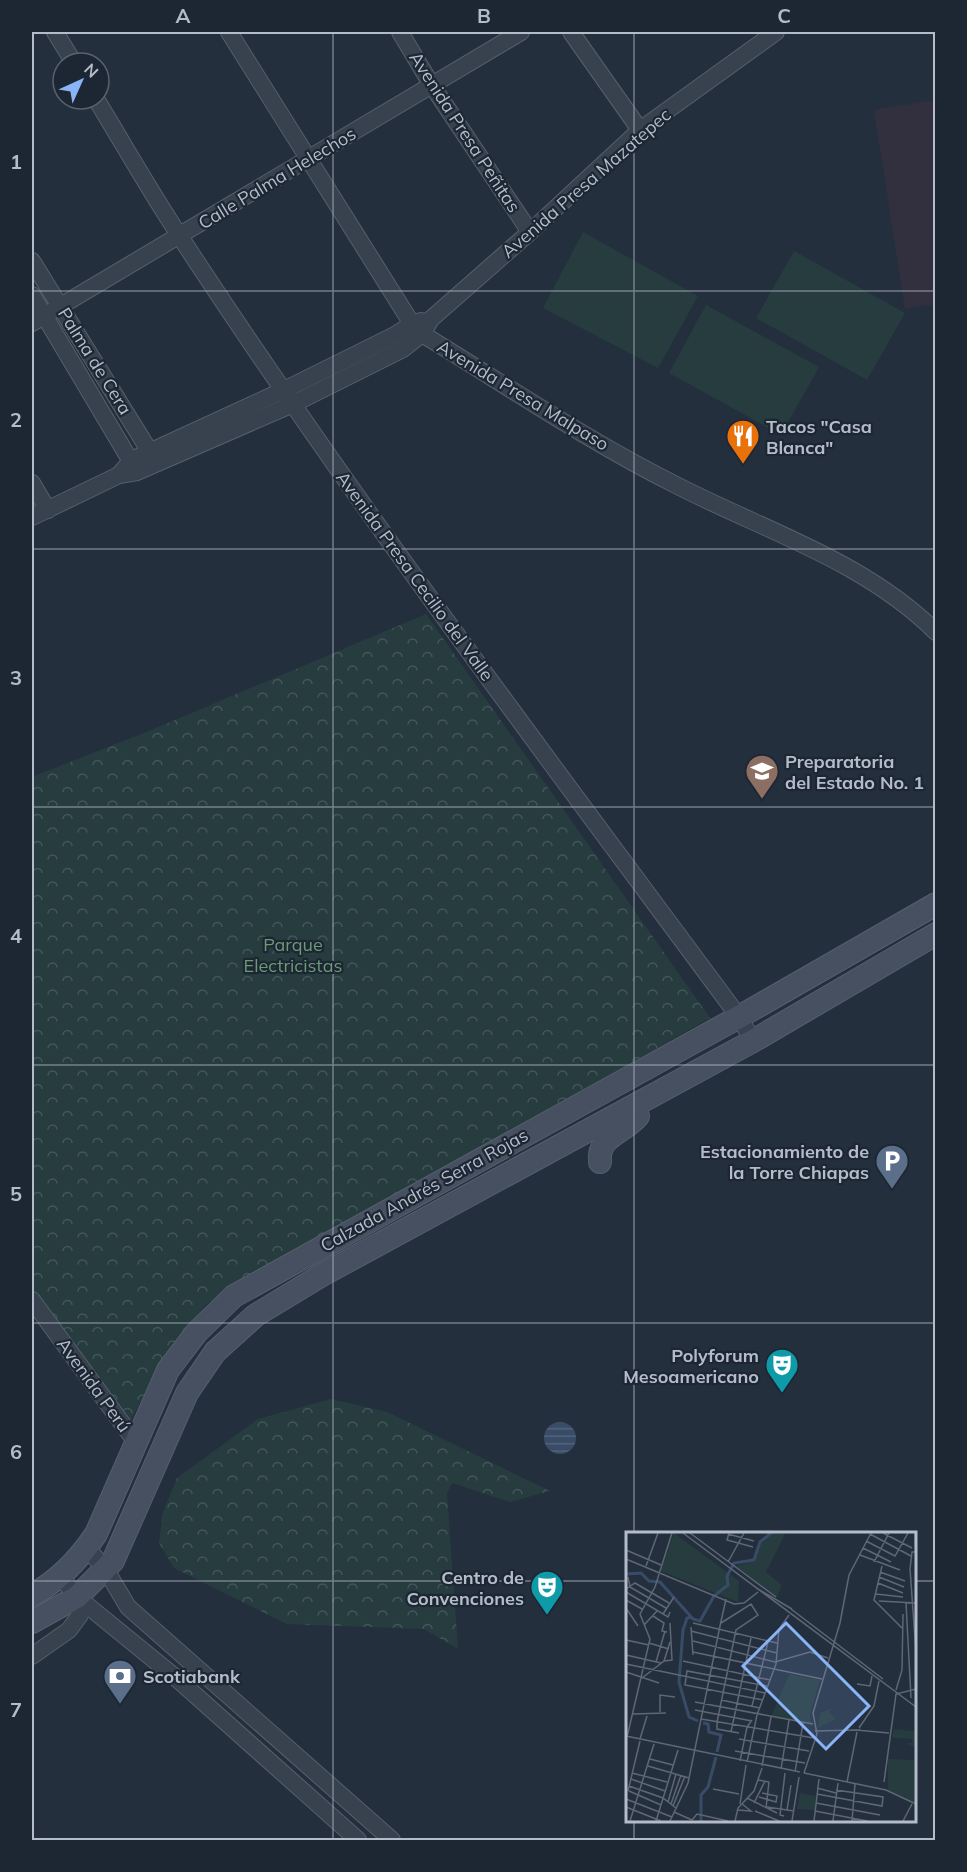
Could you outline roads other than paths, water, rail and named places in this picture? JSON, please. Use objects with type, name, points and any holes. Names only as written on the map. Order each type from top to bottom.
[{"type":"main road","name":"Calzada Andrés Serra Rojas","points":[[32,1595],[60,1576],[87,1548],[120,1485],[135,1441],[168,1370],[196,1332],[234,1296],[739,1017],[936,904]]},
{"type":"main road","name":"Calzada Andrés Serra Rojas","points":[[32,1622],[77,1597],[112,1561],[187,1394],[215,1352],[256,1315],[322,1275],[753,1041],[936,934]]},
{"type":"main road","points":[[600,1162],[599,1151],[604,1141],[636,1119],[648,1098]]},
{"type":"street","points":[[54,32],[66,51]]},
{"type":"street","name":"Avenida Presa Malpaso","points":[[229,32],[306,157],[422,326],[675,485],[844,564],[912,609],[936,632]]},
{"type":"street","name":"Avenida Presa Peñitas","points":[[400,32],[431,84],[530,232]]},
{"type":"street","name":"Calle Palma Helechos","points":[[38,319],[180,237],[306,157],[521,32]]},
{"type":"street","points":[[571,32],[640,130]]},
{"type":"street","name":"Avenida Presa Mazatepec","points":[[134,466],[288,397],[395,335],[422,326],[530,232],[640,130],[776,32]]},
{"type":"street","name":"Avenida Presa Cecilio del Valle","points":[[103,111],[180,237],[288,397],[431,601],[739,1017],[753,1041]]},
{"type":"street","name":"Palma de Cera","points":[[32,261],[154,457]]},
{"type":"street","name":"Palma de Cera","points":[[32,296],[38,319],[134,466]]},
{"type":"street","points":[[32,517],[134,466]]},
{"type":"street","points":[[32,483],[48,510]]},
{"type":"street","name":"Avenida Perú","points":[[34,1308],[135,1441]]},
{"type":"street","points":[[87,1548],[105,1570],[128,1607],[392,1840]]},
{"type":"street","points":[[60,1576],[77,1597],[175,1677],[358,1840]]},
{"type":"street","points":[[32,1656],[69,1630],[80,1615],[77,1597]]},
{"type":"water","points":[[560,1422],[572,1426],[576,1438],[572,1450],[560,1454],[548,1450],[544,1438],[548,1426]]},
{"type":"place","name":"Tacos \"Casa Blanca\"","points":[[743,465]]},
{"type":"place","name":"Preparatoria del Estado No. 1","points":[[762,800]]},
{"type":"place","name":"Estacionamiento de la Torre Chiapas","points":[[892,1190]]},
{"type":"place","name":"Polyforum Mesoamericano","points":[[782,1394]]},
{"type":"place","name":"Centro de Convenciones","points":[[547,1616]]},
{"type":"place","name":"Scotiabank","points":[[120,1705]]},
{"type":"park label","name":"Parque Electricistas","points":[[293,954]]}]
